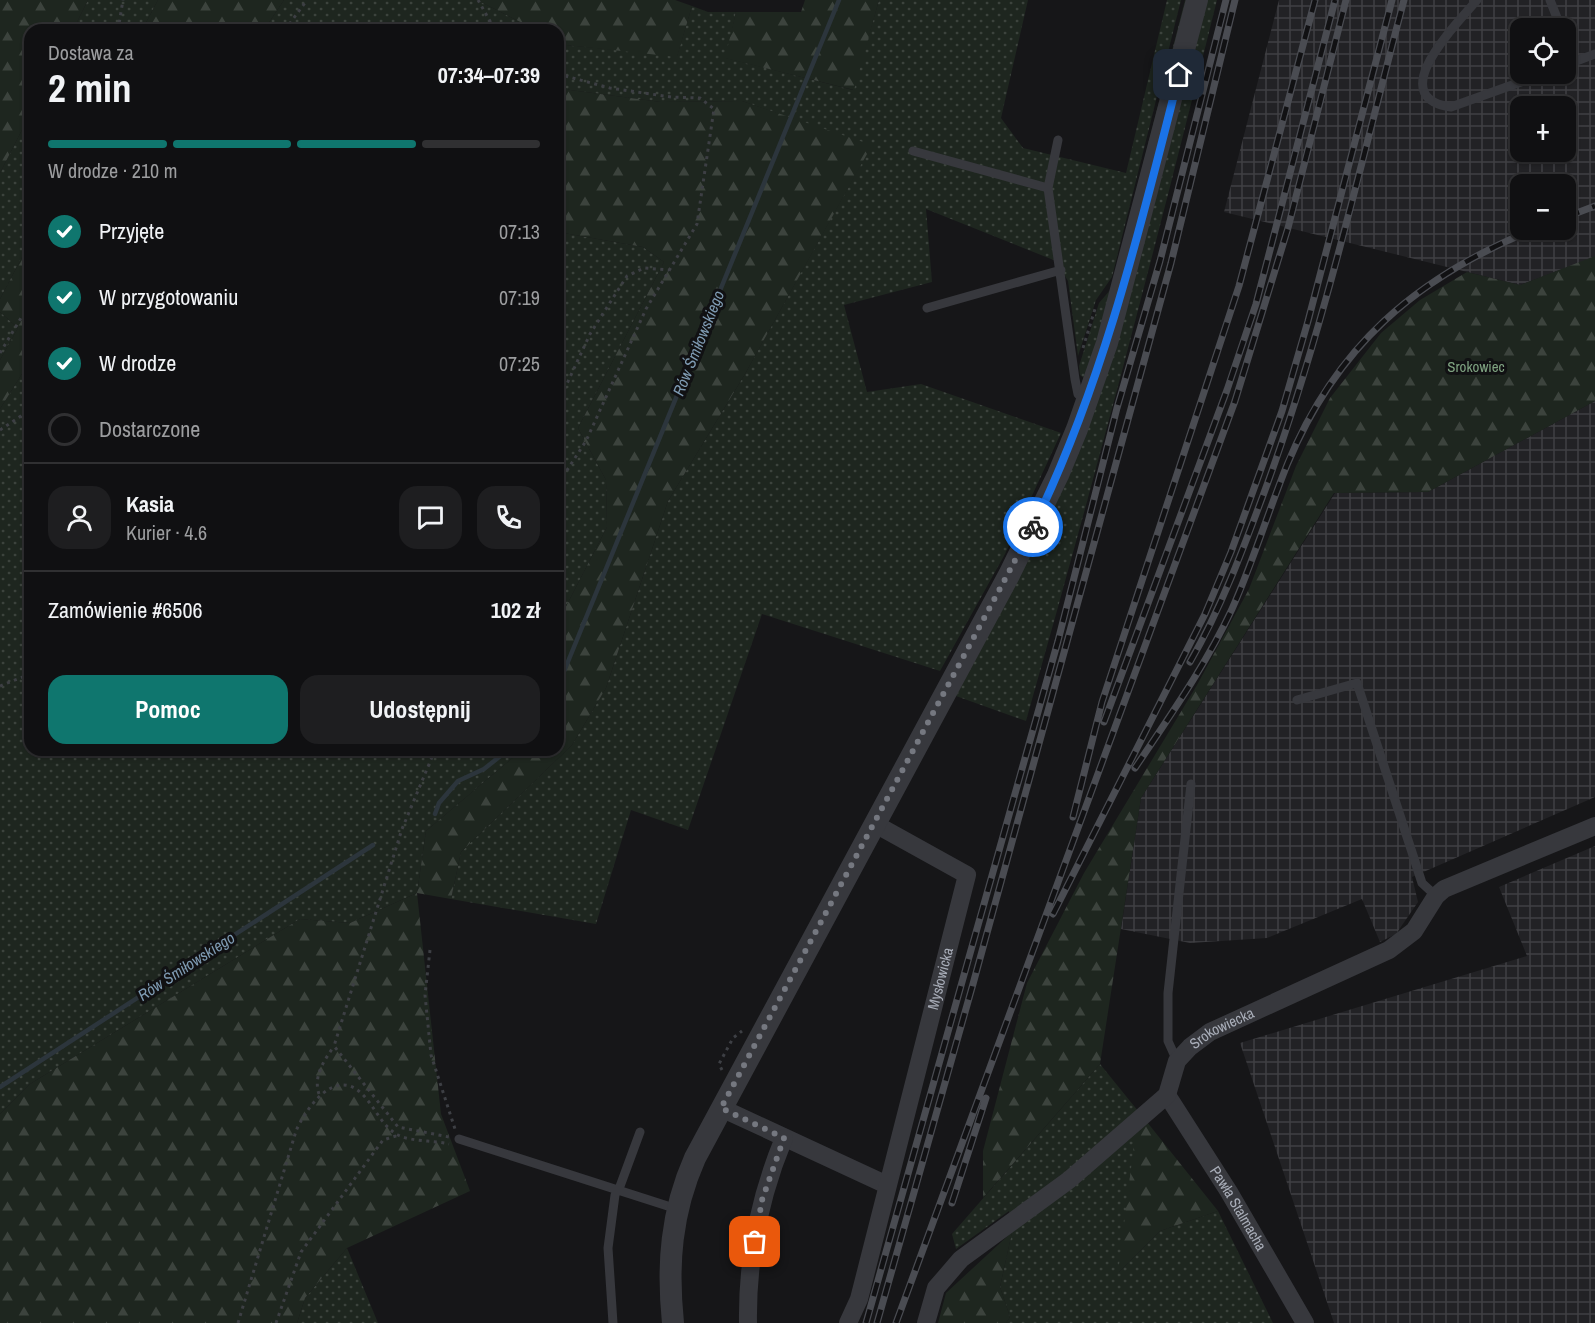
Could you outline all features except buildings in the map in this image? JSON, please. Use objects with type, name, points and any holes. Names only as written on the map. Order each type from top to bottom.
[{"type":"street","points":[[673,1323],[670,1258],[677,1209],[689,1170],[1028,537],[1058,475],[1087,402],[1127,274],[1197,0]]},
{"type":"street","name":"Mysłowicka","points":[[848,1323],[859,1299],[967,875],[874,824]]},
{"type":"street","name":"Srokowiecka","points":[[1167,1095],[1177,1061],[1210,1032],[1389,950],[1414,931],[1437,896],[1444,890],[1595,826]]},
{"type":"street","points":[[926,1323],[936,1288],[961,1259],[1069,1180],[1167,1095]]},
{"type":"street","name":"Pawła Stalmacha","points":[[1167,1095],[1229,1192],[1305,1323]]},
{"type":"street","points":[[721,1108],[887,1185]]},
{"type":"street","points":[[748,1323],[748,1284],[762,1200],[784,1138]]},
{"type":"lane","points":[[1477,0],[1426,65],[1423,84],[1428,98],[1436,105],[1451,107],[1515,84]]},
{"type":"lane","points":[[1550,0],[1557,18]]},
{"type":"lane","points":[[1576,62],[1595,54]]},
{"type":"lane","points":[[1058,140],[1048,188],[1061,270],[1074,379],[1080,398],[1087,402]]},
{"type":"lane","points":[[913,150],[1048,188]]},
{"type":"lane","points":[[927,308],[1061,270]]},
{"type":"lane","points":[[1297,700],[1358,683],[1422,883],[1437,896]]},
{"type":"lane","points":[[1177,1061],[1168,1041],[1168,993],[1191,784]]},
{"type":"lane","points":[[613,1323],[608,1257],[617,1192],[640,1132]]},
{"type":"lane","points":[[456,1142],[677,1209]]},
{"type":"path","points":[[119,24],[123,0]]},
{"type":"path","points":[[289,24],[307,0]]},
{"type":"path","points":[[477,0],[491,24]]},
{"type":"path","points":[[564,76],[609,88],[671,97],[700,98],[714,109],[697,224],[646,309],[586,441],[564,475]]},
{"type":"path","points":[[564,390],[590,334],[627,276],[644,268],[669,270]]},
{"type":"path","points":[[1082,351],[1097,303]]},
{"type":"path","points":[[0,353],[24,313]]},
{"type":"path","points":[[0,430],[24,414]]},
{"type":"path","points":[[0,686],[24,676]]},
{"type":"path","points":[[320,1094],[316,1084],[321,1065],[334,1046],[402,829],[432,756]]},
{"type":"path","points":[[430,950],[424,994],[431,1055],[456,1142]]},
{"type":"path","points":[[723,1071],[719,1064],[733,1038],[747,1028]]},
{"type":"path","points":[[334,1046],[398,1127],[456,1142]]},
{"type":"path","points":[[238,1323],[296,1131],[303,1115],[320,1094],[340,1087],[358,1091],[384,1124],[399,1135]]},
{"type":"path","points":[[276,1323],[301,1252],[383,1140],[399,1135],[456,1142]]},
{"type":"shaded area","points":[[1279,0],[1595,0],[1595,257],[1520,285],[1224,212]]},
{"type":"shaded area","points":[[1595,401],[1595,797],[1412,877],[1418,902],[1396,934],[1380,942],[1362,899],[1267,938],[1190,943],[1121,929],[1141,798],[1335,493],[1428,492]]},
{"type":"shaded area","points":[[1595,846],[1595,1323],[1334,1323],[1240,1043],[1527,956],[1499,887]]},
{"type":"green space","points":[[0,0],[88,0],[76,24],[24,24],[24,126],[0,173]]},
{"type":"green space","points":[[88,0],[158,0],[145,24],[76,24]]},
{"type":"green space","points":[[158,0],[284,0],[268,24],[145,24]]},
{"type":"green space","points":[[284,0],[477,0],[524,24],[268,24]]},
{"type":"green space","points":[[477,0],[675,0],[692,6],[677,57],[566,45],[564,44],[564,24],[524,24]]},
{"type":"green space","points":[[805,0],[879,0],[854,90],[725,58],[736,12],[801,12]]},
{"type":"green space","points":[[879,0],[1028,0],[1001,118],[1023,148],[1126,173],[1167,0],[1181,0],[1112,277],[1096,300],[1078,356],[1068,281],[1056,261],[926,209],[932,282],[844,305],[867,392],[921,384],[1061,433],[1005,554],[940,671],[762,614],[688,830],[631,810],[596,924],[451,899],[461,852],[561,756],[564,756],[606,688],[668,501],[745,374],[871,146],[742,101],[661,102],[570,90],[564,88],[564,44],[677,56],[692,6],[708,12],[736,12],[726,58],[853,90]]},
{"type":"green space","points":[[1185,0],[1189,0],[1130,232],[1085,379],[1080,375],[1079,366],[1099,303],[1111,289]]},
{"type":"green space","points":[[1205,0],[1217,0],[1124,362],[1026,721],[956,696],[1037,537]]},
{"type":"green space","points":[[564,88],[661,102],[742,101],[872,145],[745,374],[668,501],[606,688],[572,745],[564,753],[564,610],[607,527],[606,480],[578,428],[664,262],[643,247],[564,233]]},
{"type":"green space","points":[[24,126],[24,253],[0,299],[0,173]]},
{"type":"green space","points":[[564,233],[643,247],[664,262],[578,428],[606,480],[607,527],[564,610]]},
{"type":"green space","points":[[24,253],[24,371],[0,409],[0,360],[18,328],[0,312],[0,299]]},
{"type":"green space","name":"Srokowiec","points":[[1595,256],[1595,401],[1428,492],[1334,493],[1141,798],[1100,1064],[983,1198],[983,1151],[1027,983],[1084,873],[1197,685],[1249,589],[1296,466],[1330,398],[1381,333],[1420,300],[1467,272],[1520,285]]},
{"type":"green space","points":[[0,312],[18,328],[0,360]]},
{"type":"green space","points":[[24,371],[24,756],[515,756],[426,831],[417,893],[350,923],[300,919],[30,1084],[0,1114],[0,409]]},
{"type":"green space","points":[[515,756],[561,756],[461,852],[451,899],[417,893],[426,831]]},
{"type":"green space","points":[[417,893],[441,1114],[470,1191],[347,1248],[305,1298],[297,1323],[0,1323],[0,1114],[30,1084],[300,919],[350,923]]},
{"type":"green space","points":[[1100,1064],[1147,1122],[1119,1272],[1160,1231],[1218,1211],[1273,1323],[1006,1323],[1010,1317],[1000,1287],[1012,1232],[1009,1211],[956,1249],[952,1234]]},
{"type":"green space","points":[[1147,1122],[1218,1211],[1160,1231],[1118,1273],[1135,1136]]},
{"type":"green space","points":[[1012,1232],[1000,1287],[1010,1317],[1006,1323],[938,1323],[946,1293]]},
{"type":"green space","points":[[347,1248],[378,1323],[297,1323],[305,1298]]},
{"type":"waterway","name":"Rów Śmiłowskiego","points":[[564,671],[839,0]]},
{"type":"waterway","name":"Rów Śmiłowskiego","points":[[435,814],[439,803],[458,781],[484,769],[500,756]]},
{"type":"waterway","name":"Rów Śmiłowskiego","points":[[0,1087],[373,845]]},
{"type":"railway","points":[[866,1323],[1058,641],[1117,408],[1160,261],[1226,0]]},
{"type":"railway","points":[[877,1323],[973,984],[1171,263],[1235,0]]},
{"type":"railway","points":[[1073,817],[1102,702],[1239,286],[1315,0]]},
{"type":"railway","points":[[1104,722],[1227,390],[1256,304],[1335,0]]},
{"type":"railway","points":[[896,1323],[1235,401],[1288,228],[1346,0]]},
{"type":"railway","points":[[1053,914],[1205,614],[1231,552],[1282,411],[1308,321],[1392,0]]},
{"type":"railway","points":[[1190,662],[1233,574],[1288,423],[1325,303],[1404,0]]},
{"type":"railway","points":[[1576,213],[1595,206]]},
{"type":"railway","points":[[1135,768],[1222,630],[1247,573],[1287,465],[1307,423],[1330,385],[1355,351],[1384,321],[1416,294],[1452,270],[1510,240]]},
{"type":"railway","points":[[952,1203],[986,1098]]},
{"type":"way so far","points":[[755,1242],[762,1200],[784,1138],[721,1108],[1033,527]]},
{"type":"route","points":[[1033,527],[1058,475],[1099,369],[1130,263],[1179,75]]}]
